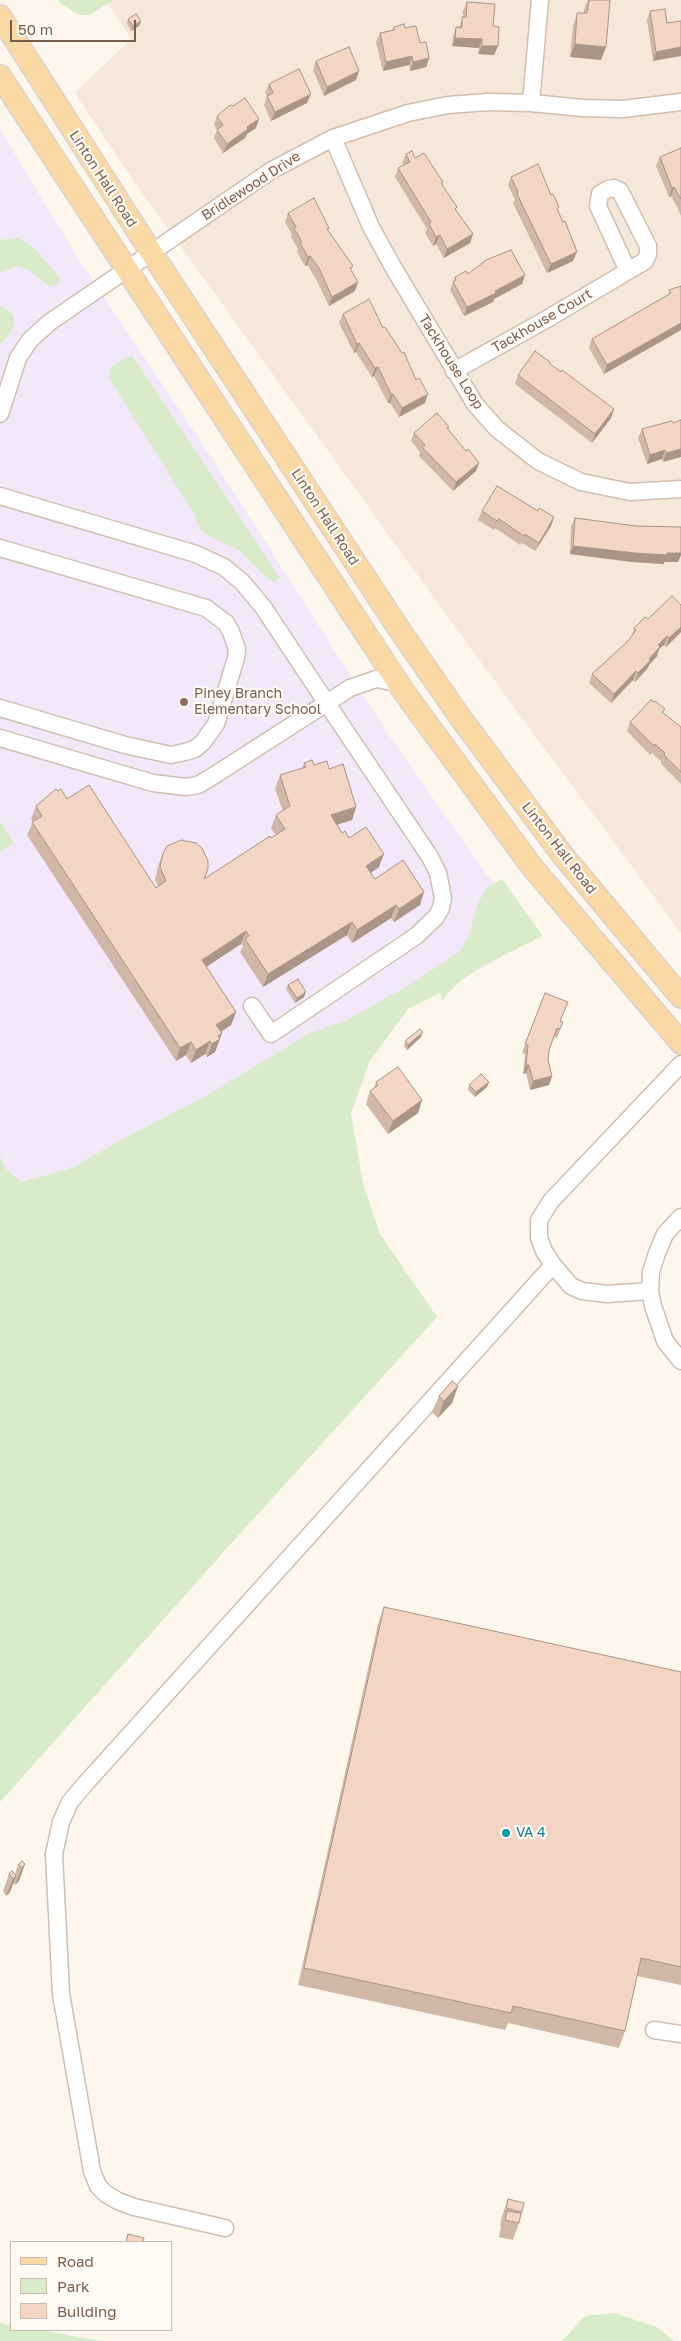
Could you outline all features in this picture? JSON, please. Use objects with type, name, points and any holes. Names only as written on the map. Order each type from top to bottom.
[{"type":"main road","name":"Linton Hall Road","points":[[0,16],[150,252],[393,621],[460,717],[561,854],[681,997]]},
{"type":"main road","points":[[0,76],[398,684],[532,867],[681,1043]]},
{"type":"street","points":[[531,103],[540,0]]},
{"type":"street","name":"Bridlewood Drive","points":[[0,414],[18,358],[30,340],[50,322],[272,170],[333,138],[366,125],[408,113],[448,105],[488,102],[623,109],[681,102]]},
{"type":"street","name":"Tackhouse Loop","points":[[333,138],[372,227],[454,371],[475,404],[497,429],[538,461],[560,474],[602,488],[652,492],[681,489]]},
{"type":"street","name":"Tackhouse Court","points":[[454,371],[628,271]]},
{"type":"street","points":[[0,496],[196,554],[224,567],[242,582],[263,607],[430,857],[438,873],[442,888],[441,908],[433,920],[416,936],[271,1034],[252,1006]]},
{"type":"street","points":[[0,548],[206,608],[226,623],[236,642],[237,649],[216,724],[203,742],[185,752],[171,755],[133,747],[0,708]]},
{"type":"street","points":[[0,738],[153,783],[186,787],[198,785],[210,778],[350,688],[376,679],[398,684]]},
{"type":"street","points":[[650,1291],[624,1294],[582,1291],[571,1286],[553,1265],[539,1238],[539,1220],[543,1211],[681,1064]]},
{"type":"street","points":[[681,1216],[665,1234],[657,1253],[651,1272],[650,1291],[652,1306],[665,1341],[681,1361]]},
{"type":"street","points":[[225,2228],[134,2207],[106,2194],[98,2186],[92,2171],[61,1994],[54,1854],[61,1822],[70,1802],[86,1783],[553,1265]]},
{"type":"street","points":[[654,2030],[681,2034]]},
{"type":"shaded area","points":[[106,0],[681,0],[681,933],[463,638],[142,193],[75,93],[131,39]]},
{"type":"shaded area","name":"Piney Branch Elementary School","points":[[0,129],[74,252],[210,455],[386,731],[477,861],[535,939],[0,1229]]},
{"type":"green space","points":[[57,0],[113,0],[90,15],[80,15]]},
{"type":"green space","points":[[0,238],[3,240],[18,238],[33,247],[60,278],[56,285],[50,287],[29,270],[18,266],[0,272]]},
{"type":"green space","points":[[0,306],[13,315],[14,325],[11,332],[0,345]]},
{"type":"green space","points":[[126,357],[133,357],[138,364],[280,578],[275,582],[268,579],[240,551],[203,533],[197,524],[195,515],[109,376],[110,368]]},
{"type":"green space","points":[[0,821],[14,843],[0,852]]},
{"type":"green space","points":[[502,879],[543,936],[480,967],[454,986],[442,1001],[440,993],[408,1009],[370,1061],[351,1113],[363,1183],[380,1234],[437,1317],[0,1802],[0,1156],[5,1168],[21,1182],[72,1168],[126,1137],[208,1095],[306,1035],[349,1019],[413,983],[459,952],[468,937],[478,903],[487,887]]},
{"type":"green space","points":[[614,2313],[657,2327],[674,2341],[562,2341],[585,2316]]},
{"type":"green space","points":[[0,2323],[10,2325],[10,2331],[45,2331],[102,2341],[0,2341]]},
{"type":"building","points":[[589,0],[610,0],[606,47],[575,44],[577,13],[587,13]]},
{"type":"building","points":[[467,2],[495,4],[493,26],[499,27],[498,46],[482,46],[482,39],[455,38],[456,27],[462,28],[462,17],[466,17]]},
{"type":"building","points":[[665,9],[667,23],[681,21],[681,47],[656,52],[650,11]]},
{"type":"building","points":[[136,14],[141,21],[133,26],[128,19]]},
{"type":"building","points":[[404,24],[405,28],[416,26],[420,43],[426,42],[429,58],[413,62],[412,56],[386,62],[380,33],[394,30],[394,27]]},
{"type":"building","points":[[349,47],[359,71],[327,87],[316,61]]},
{"type":"building","points":[[299,69],[311,94],[275,112],[267,96],[273,93],[269,84]]},
{"type":"building","points":[[245,98],[259,119],[227,144],[217,130],[223,125],[217,116],[230,105],[233,106]]},
{"type":"building","points":[[681,148],[681,199],[674,187],[672,188],[660,157]]},
{"type":"building","points":[[412,151],[415,158],[424,153],[457,207],[455,209],[473,234],[447,249],[440,235],[436,237],[429,224],[431,222],[398,168],[410,162],[406,154]]},
{"type":"building","points":[[538,164],[551,195],[553,194],[559,207],[557,209],[563,222],[565,221],[577,252],[551,264],[517,194],[518,192],[511,177]]},
{"type":"building","points":[[314,198],[329,228],[327,229],[353,266],[350,268],[358,282],[332,297],[319,268],[310,256],[308,257],[300,243],[302,242],[294,228],[296,227],[288,213]]},
{"type":"building","points":[[511,250],[525,275],[495,291],[496,293],[467,307],[453,282],[456,280],[455,277],[466,271],[468,274],[486,260]]},
{"type":"building","points":[[681,286],[681,323],[607,365],[592,339],[671,293],[669,290]]},
{"type":"building","points":[[369,299],[383,328],[385,327],[402,353],[404,352],[416,380],[419,378],[428,394],[402,408],[393,394],[391,394],[378,367],[375,368],[359,343],[357,344],[343,314]]},
{"type":"building","points":[[535,351],[561,372],[562,370],[614,409],[595,434],[518,375]]},
{"type":"building","points":[[437,413],[466,451],[468,449],[479,463],[456,482],[422,447],[425,445],[414,433]]},
{"type":"building","points":[[681,420],[681,449],[666,453],[665,450],[650,455],[642,429]]},
{"type":"building","points":[[497,486],[538,511],[539,508],[554,517],[539,543],[482,511]]},
{"type":"building","points":[[575,518],[636,526],[681,527],[681,553],[667,553],[667,555],[635,553],[573,546]]},
{"type":"building","points":[[672,596],[681,605],[681,627],[669,638],[667,636],[658,645],[660,647],[649,659],[650,661],[638,673],[636,671],[614,694],[592,674],[627,642],[636,630],[634,628],[645,617],[648,619]]},
{"type":"building","points":[[651,700],[665,709],[662,712],[681,727],[681,772],[664,755],[665,753],[655,744],[654,746],[630,722]]},
{"type":"building","points":[[312,760],[314,765],[327,761],[329,769],[343,764],[356,807],[331,815],[342,833],[345,831],[349,838],[366,827],[384,854],[366,866],[375,879],[403,860],[424,892],[399,909],[396,905],[357,930],[352,922],[268,974],[245,939],[249,936],[246,931],[202,960],[236,1012],[216,1025],[222,1033],[218,1036],[220,1039],[212,1044],[210,1041],[196,1050],[191,1042],[180,1048],[32,822],[42,816],[36,806],[56,789],[58,791],[61,789],[67,799],[89,785],[156,888],[166,881],[160,867],[163,853],[167,846],[181,840],[196,843],[202,848],[208,861],[208,869],[204,879],[270,836],[271,838],[285,829],[276,815],[290,806],[280,775],[306,767],[304,763]]},
{"type":"building","points":[[298,979],[306,992],[297,998],[288,985]]},
{"type":"building","points":[[545,993],[568,1002],[560,1021],[563,1022],[560,1029],[557,1028],[549,1050],[548,1060],[552,1076],[533,1081],[529,1065],[526,1065],[528,1045],[525,1044]]},
{"type":"building","points":[[420,1029],[423,1032],[408,1045],[405,1041]]},
{"type":"building","points":[[398,1067],[422,1100],[393,1121],[370,1091],[378,1085],[376,1082]]},
{"type":"building","points":[[481,1074],[489,1082],[476,1092],[469,1085]]},
{"type":"building","points":[[452,1381],[458,1386],[444,1401],[439,1396]]},
{"type":"building","name":"VA 4","points":[[384,1607],[681,1672],[681,1967],[641,1958],[625,2031],[513,2006],[511,2013],[304,1968]]},
{"type":"building","points":[[22,1861],[25,1864],[22,1868],[18,1865]]},
{"type":"building","points":[[12,1871],[16,1876],[13,1879],[9,1874]]},
{"type":"building","points":[[508,2199],[524,2203],[522,2212],[506,2208]]},
{"type":"building","points":[[507,2211],[521,2213],[519,2223],[505,2220]]},
{"type":"building","points":[[128,2234],[144,2238],[143,2241],[126,2241]]},
{"type":"place","name":"Piney Branch Elementary School","points":[[184,702]]},
{"type":"place","name":"VA 4","points":[[506,1833]]}]
